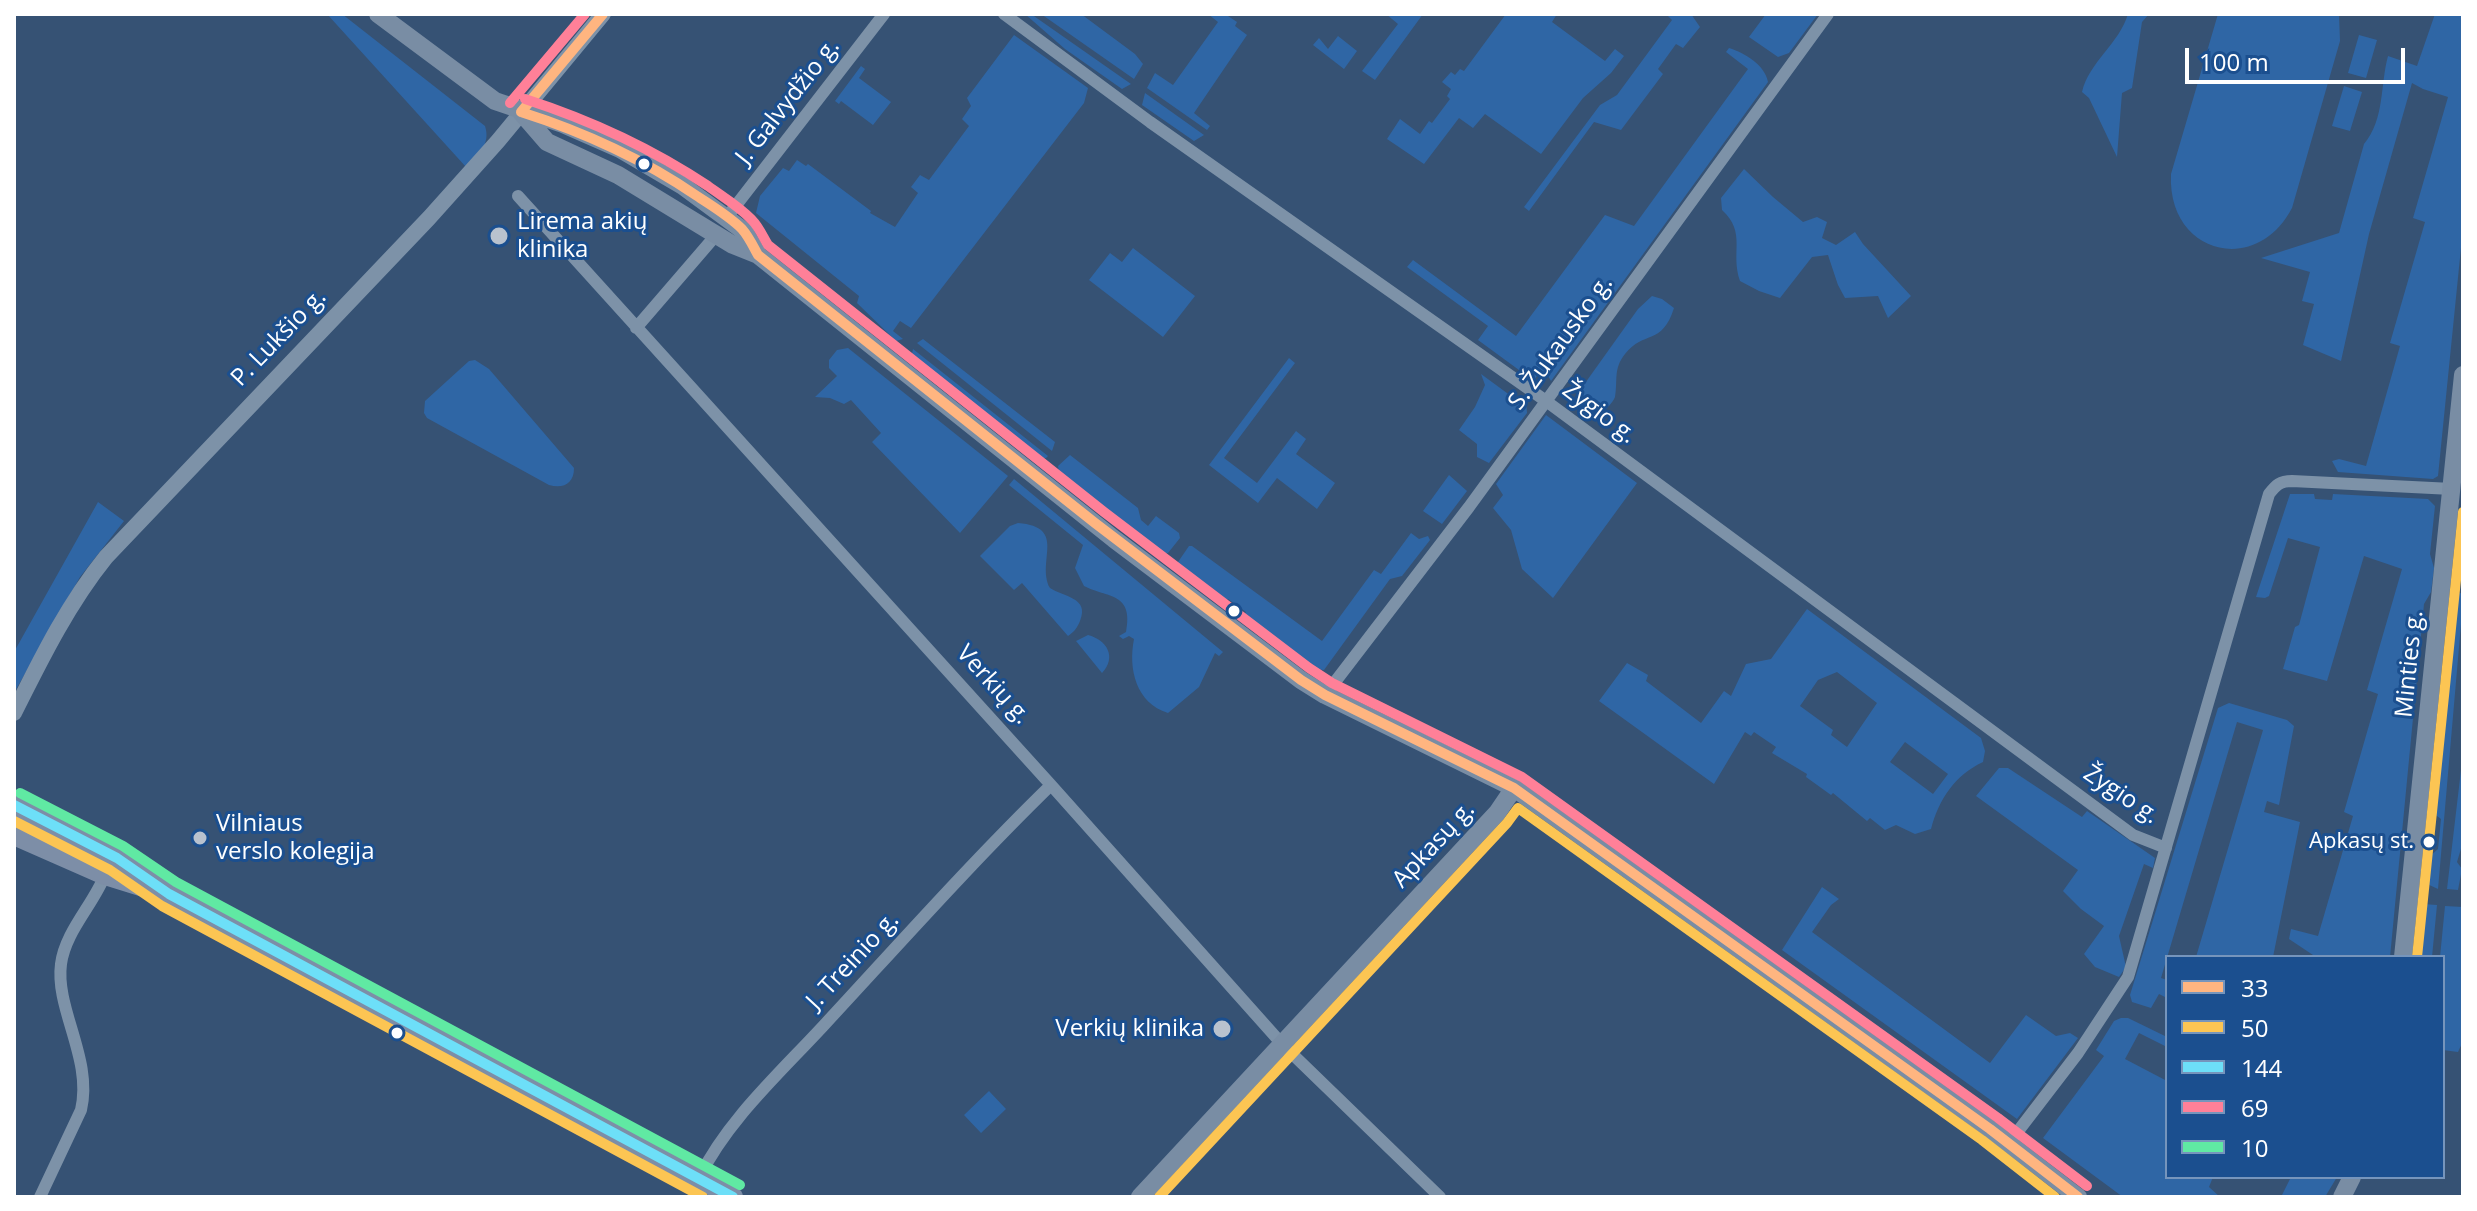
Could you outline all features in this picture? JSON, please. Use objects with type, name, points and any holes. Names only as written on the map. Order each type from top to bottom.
[{"type":"main road","points":[[378,14],[495,101],[563,124],[620,149],[683,186],[744,231],[758,255]]},
{"type":"main road","points":[[521,112],[547,142],[618,175],[733,245],[758,255],[1114,539],[1290,672],[1325,695],[1514,788],[2009,1143],[2078,1197]]},
{"type":"main road","name":"Minties g.","points":[[2403,955],[2463,375]]},
{"type":"main road","name":"Apkasų g.","points":[[1140,1197],[1497,813],[1514,788]]},
{"type":"main road","points":[[14,805],[117,858],[169,894],[733,1197]]},
{"type":"main road","points":[[14,835],[105,875],[169,894]]},
{"type":"main road","points":[[2342,1197],[2351,1179]]},
{"type":"street","name":"P. Lukšio g.","points":[[14,713],[64,619],[106,557],[429,218],[603,14]]},
{"type":"street","name":"J. Galvydžio g.","points":[[727,217],[884,14]]},
{"type":"street","name":"Žygio g.","points":[[1004,14],[1150,122],[1546,401],[2133,835],[2166,848]]},
{"type":"street","name":"S. Žukausko g.","points":[[1325,695],[1445,539],[1828,14]]},
{"type":"street","name":"Verkių g.","points":[[518,196],[1282,1044],[1440,1197]]},
{"type":"street","points":[[636,328],[717,234]]},
{"type":"street","name":"Žygio g.","points":[[2009,1143],[2072,1062],[2128,977],[2265,510],[2275,487],[2283,481],[2292,481],[2452,489]]},
{"type":"street","name":"J. Treinio g.","points":[[699,1178],[711,1153],[766,1088],[991,844],[1051,785]]},
{"type":"street","points":[[40,1197],[81,1110],[83,1098],[78,1052],[62,987],[61,961],[65,947],[105,875]]},
{"type":"shaded area","points":[[327,14],[342,14],[485,126],[485,144],[466,167]]},
{"type":"shaded area","points":[[1025,14],[1031,14],[1131,84],[1122,89],[1065,49]]},
{"type":"shaded area","points":[[1041,14],[1081,14],[1135,54],[1143,64],[1134,79]]},
{"type":"shaded area","points":[[1208,14],[1225,14],[1237,22],[1235,26],[1247,35],[1194,113],[1210,126],[1207,130],[1147,88],[1155,73],[1173,85],[1218,22]]},
{"type":"shaded area","points":[[1386,14],[1423,14],[1375,80],[1362,71],[1398,24]]},
{"type":"shaded area","points":[[1506,14],[1557,14],[1552,22],[1605,61],[1615,49],[1624,56],[1611,73],[1583,98],[1541,154],[1485,114],[1473,128],[1459,118],[1424,164],[1387,139],[1400,119],[1420,134],[1429,121],[1432,123],[1450,99],[1447,96],[1451,89],[1442,82],[1451,72],[1455,75],[1460,69],[1464,71]]},
{"type":"shaded area","points":[[1666,14],[1691,14],[1700,27],[1683,48],[1676,44],[1658,69],[1663,74],[1621,130],[1594,122],[1529,211],[1524,207],[1600,105],[1617,95],[1672,20]]},
{"type":"shaded area","points":[[1766,14],[1818,14],[1789,53],[1778,57],[1749,37]]},
{"type":"shaded area","points":[[2128,14],[2149,14],[2142,22],[2132,88],[2122,93],[2117,157],[2089,98],[2082,92],[2091,71],[2118,35]]},
{"type":"shaded area","points":[[2218,14],[2339,14],[2340,41],[2292,208],[2276,230],[2257,243],[2237,249],[2216,247],[2198,238],[2183,223],[2174,201],[2171,174]]},
{"type":"shaded area","points":[[2435,14],[2463,14],[2463,228],[2438,476],[2433,479],[2338,472],[2332,461],[2339,459],[2366,466],[2400,346],[2390,343],[2425,222],[2413,218],[2448,97],[2412,83],[2369,234],[2341,361],[2303,345],[2314,304],[2302,301],[2310,272],[2261,258],[2339,233],[2364,144],[2379,113],[2388,56],[2417,66]]},
{"type":"shaded area","points":[[1014,35],[1088,88],[1084,103],[911,328],[900,321],[893,331],[903,339],[896,341],[857,303],[859,296],[756,213],[760,196],[783,168],[789,171],[797,160],[806,166],[808,164],[870,213],[895,227],[918,193],[911,187],[920,175],[929,180],[969,126],[962,119],[971,106],[967,98]]},
{"type":"shaded area","points":[[2359,35],[2377,40],[2366,78],[2348,73]]},
{"type":"shaded area","points":[[1338,36],[1357,51],[1344,69],[1313,45],[1319,38],[1328,49]]},
{"type":"shaded area","points":[[1729,48],[1753,60],[1763,70],[1768,82],[1551,381],[1547,374],[1538,374],[1534,381],[1478,340],[1488,326],[1407,267],[1413,260],[1516,336],[1605,215],[1634,226],[1748,69],[1726,52]]},
{"type":"shaded area","points":[[861,66],[865,69],[859,78],[891,102],[873,125],[841,101],[839,104],[835,101]]},
{"type":"shaded area","points":[[2344,86],[2362,92],[2350,131],[2332,126]]},
{"type":"shaded area","points":[[1145,93],[1204,135],[1194,141],[1142,105]]},
{"type":"shaded area","points":[[1744,169],[1803,222],[1817,217],[1827,222],[1822,238],[1836,245],[1855,232],[1911,296],[1888,318],[1878,296],[1845,298],[1828,255],[1812,257],[1780,298],[1740,281],[1736,235],[1730,218],[1722,210],[1721,198]]},
{"type":"shaded area","points":[[1133,248],[1195,296],[1163,337],[1089,280],[1110,253],[1122,262]]},
{"type":"shaded area","points":[[1652,296],[1674,308],[1669,320],[1658,333],[1639,342],[1621,359],[1615,397],[1603,412],[1578,393],[1638,309]]},
{"type":"shaded area","points":[[923,339],[1055,442],[1052,451],[917,343]]},
{"type":"shaded area","points":[[848,348],[1008,476],[960,533],[872,442],[881,433],[851,400],[844,404],[830,398],[815,397],[837,376],[829,368],[829,360],[837,350]]},
{"type":"shaded area","points":[[913,349],[1048,456],[1039,458],[911,358]]},
{"type":"shaded area","points":[[1289,358],[1295,363],[1224,458],[1257,483],[1296,431],[1306,439],[1296,454],[1335,483],[1317,509],[1277,478],[1258,503],[1209,465]]},
{"type":"shaded area","points":[[475,360],[489,369],[574,468],[567,484],[549,485],[427,418],[425,401],[469,361]]},
{"type":"shaded area","points":[[1481,374],[1522,404],[1526,400],[1527,413],[1489,463],[1477,457],[1477,444],[1459,430],[1485,385]]},
{"type":"shaded area","points":[[1546,415],[1637,483],[1553,598],[1522,569],[1511,530],[1493,508],[1503,495],[1496,484]]},
{"type":"shaded area","points":[[1070,455],[1138,508],[1141,520],[1148,526],[1156,516],[1179,533],[1180,538],[1168,553],[1157,553],[1059,472],[1058,466]]},
{"type":"shaded area","points":[[1449,475],[1467,491],[1442,524],[1423,511]]},
{"type":"shaded area","points":[[1014,479],[1223,652],[1219,656],[1215,653],[1199,687],[1168,713],[1148,701],[1137,684],[1132,662],[1134,639],[1119,636],[1126,632],[1126,610],[1122,603],[1117,598],[1084,586],[1075,568],[1083,545],[1009,485]]},
{"type":"shaded area","points":[[2290,494],[2314,494],[2315,499],[2332,500],[2333,494],[2428,499],[2435,506],[2430,554],[2434,568],[2431,592],[2424,604],[2390,955],[2313,955],[2289,939],[2291,929],[2318,936],[2353,816],[2344,812],[2378,694],[2367,690],[2402,569],[2364,556],[2327,681],[2283,669],[2295,627],[2299,625],[2320,547],[2288,538],[2269,596],[2256,597]]},
{"type":"shaded area","points":[[98,502],[124,521],[80,577],[14,693],[14,652]]},
{"type":"shaded area","points":[[1018,523],[1042,531],[1048,547],[1046,567],[1050,588],[1074,599],[1081,607],[1079,623],[1068,636],[1022,583],[1014,590],[980,556],[1010,526]]},
{"type":"shaded area","points":[[1411,533],[1419,539],[1428,536],[1430,540],[1402,576],[1390,579],[1324,670],[1314,669],[1243,617],[1246,612],[1228,599],[1225,602],[1178,567],[1178,562],[1192,546],[1322,641],[1374,570],[1381,574]]},
{"type":"shaded area","points":[[2454,591],[2463,594],[2463,601],[2438,889],[2425,883],[2428,858],[2438,849],[2441,819],[2433,813]]},
{"type":"shaded area","points":[[1807,609],[1981,738],[1985,751],[1983,762],[1956,781],[1939,808],[1931,829],[1915,834],[1896,825],[1885,830],[1870,818],[1867,821],[1833,793],[1831,795],[1806,777],[1807,774],[1772,753],[1776,747],[1754,732],[1751,736],[1745,732],[1714,784],[1599,701],[1627,663],[1648,675],[1646,681],[1701,723],[1724,691],[1731,696],[1746,664],[1771,659]],"holes":[[[1837,672],[1877,703],[1847,747],[1831,735],[1833,730],[1800,706],[1818,680]],[[1905,742],[1948,774],[1933,794],[1890,762]]]},
{"type":"shaded area","points":[[1088,635],[1095,637],[1108,650],[1109,661],[1102,673],[1076,641]]},
{"type":"shaded area","points":[[2229,703],[2287,720],[2294,726],[2279,805],[2267,801],[2264,812],[2300,822],[2273,955],[2197,955],[2263,730],[2237,722],[2168,955],[2165,955],[2161,978],[2165,979],[2165,997],[2159,994],[2151,1008],[2132,1002],[2130,995],[2218,708]]},
{"type":"shaded area","points":[[2463,753],[2463,842],[2457,862],[2462,869],[2458,890],[2447,889]]},
{"type":"shaded area","points":[[1999,768],[2008,768],[2082,817],[2087,811],[2155,858],[2153,868],[2144,864],[2119,936],[2126,967],[2119,977],[2095,967],[2084,954],[2104,926],[2063,891],[2078,870],[1976,796]]},
{"type":"shaded area","points":[[1822,887],[1839,899],[1812,932],[1990,1063],[2026,1015],[2056,1036],[2070,1033],[2078,1038],[2017,1119],[1782,950]]},
{"type":"shaded area","points":[[2423,904],[2437,905],[2432,955],[2417,955]]},
{"type":"shaded area","points":[[2445,906],[2463,907],[2463,1041],[2458,1052],[2445,1050],[2445,955],[2440,955]]},
{"type":"shaded area","points":[[2128,1018],[2165,1036],[2165,1046],[2139,1033],[2125,1059],[2165,1080],[2165,1179],[2212,1179],[2209,1187],[2220,1197],[2123,1197],[2043,1138],[2104,1056],[2096,1050],[2114,1021]]},
{"type":"shaded area","points":[[989,1091],[1006,1109],[981,1133],[964,1115]]},
{"type":"shaded area","points":[[2290,1179],[2336,1179],[2325,1197],[2281,1197]]},
{"type":"transit line","name":"69","points":[[510,103],[585,14]]},
{"type":"transit line","name":"33","points":[[521,112],[603,14]]},
{"type":"transit line","name":"69","points":[[525,99],[620,136],[708,186],[747,215],[768,245],[1104,512],[1309,668],[1332,683],[1522,777],[1998,1118],[2087,1186]]},
{"type":"transit line","name":"33","points":[[521,112],[567,128],[634,158],[720,211],[742,229],[758,255],[1095,523],[1301,680],[1325,695],[1514,788],[1990,1129],[2078,1197]]},
{"type":"transit line","name":"50","points":[[2417,955],[2463,512]]},
{"type":"transit line","name":"10","points":[[20,793],[123,846],[176,882],[740,1185]]},
{"type":"transit line","name":"144","points":[[14,805],[117,858],[169,894],[733,1197]]},
{"type":"transit line","name":"50","points":[[1159,1197],[1518,808],[1982,1140],[2055,1197]]},
{"type":"transit line","name":"50","points":[[14,821],[110,870],[162,906],[703,1197]]},
{"type":"place","name":"Lirema akių klinika","points":[[499,236]]},
{"type":"place","name":"Vilniaus verslo kolegija","points":[[200,838]]},
{"type":"place","name":"Apkasų st.","points":[[2429,842]]},
{"type":"place","name":"Verkių klinika","points":[[1222,1029]]}]
